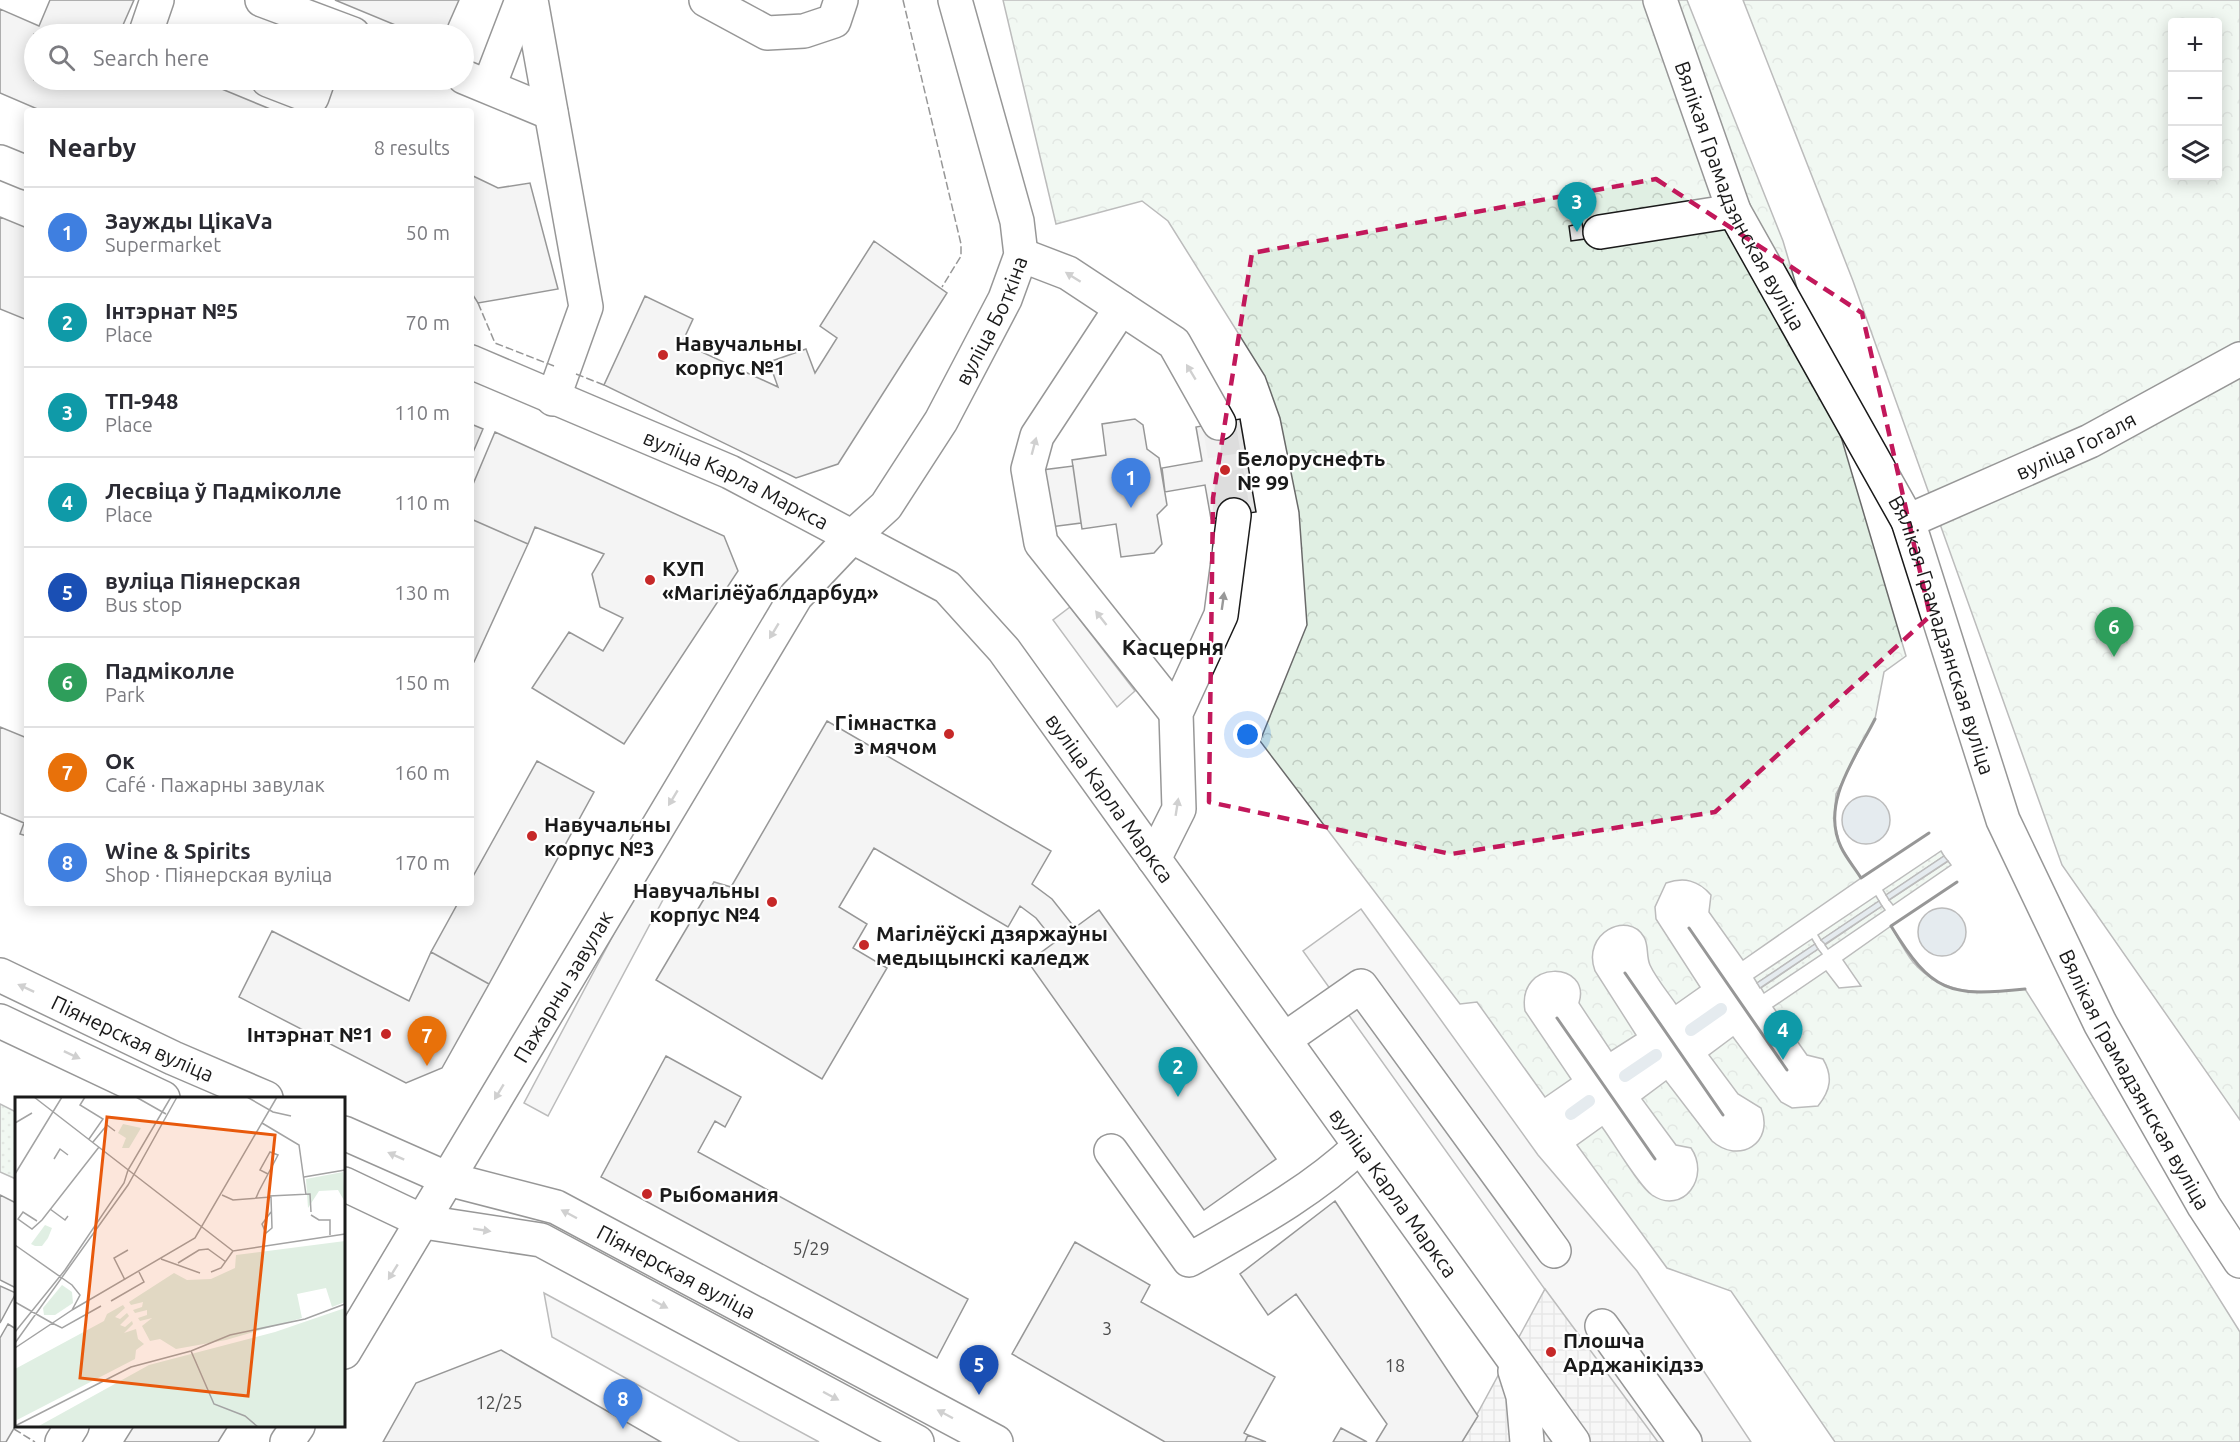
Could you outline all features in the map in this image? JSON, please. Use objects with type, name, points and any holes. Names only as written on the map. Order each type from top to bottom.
[{"type":"main road","points":[[149,24],[157,0]]},
{"type":"main road","points":[[262,0],[320,24]]},
{"type":"main road","points":[[522,0],[476,81],[551,113]]},
{"type":"main road","points":[[531,0],[586,307],[553,399]]},
{"type":"main road","points":[[706,0],[767,33],[804,32],[834,21],[841,0]]},
{"type":"main road","name":"вуліца Боткіна","points":[[851,538],[886,506],[941,421],[1005,299],[1021,255],[1017,221],[956,0]]},
{"type":"main road","name":"Вялікая Грамадзянская вуліца","points":[[1660,0],[1734,211],[1908,521],[2003,820],[2100,1023],[2204,1206],[2240,1261]]},
{"type":"main road","points":[[294,90],[312,97],[314,90]]},
{"type":"main road","points":[[0,162],[24,172]]},
{"type":"main road","points":[[1600,232],[1734,211]]},
{"type":"main road","points":[[1021,255],[1068,273],[1174,343],[1219,423]]},
{"type":"main road","points":[[1121,308],[1037,436],[1028,469],[1041,543],[1176,713]]},
{"type":"main road","name":"вуліца Гогаля","points":[[1908,521],[2090,441],[2240,359]]},
{"type":"main road","name":"вуліца Карла Маркса","points":[[474,363],[553,399],[730,472],[947,587],[1004,650],[1573,1442]]},
{"type":"main road","points":[[1154,859],[1179,809],[1176,713],[1221,615],[1234,515]]},
{"type":"main road","name":"Пажарны завулак","points":[[345,1350],[424,1222],[796,596],[851,538]]},
{"type":"main road","name":"Піянерская вуліца","points":[[0,975],[173,1058],[264,1097]]},
{"type":"main road","points":[[1285,1039],[1360,986],[1554,1251]]},
{"type":"main road","name":"Піянерская вуліца","points":[[0,1021],[161,1097]]},
{"type":"main road","name":"Піянерская вуліца","points":[[345,1133],[448,1179],[556,1207],[996,1442]]},
{"type":"main road","points":[[1110,1151],[1190,1260],[1291,1202],[1331,1173],[1360,1146]]},
{"type":"main road","name":"Піянерская вуліца","points":[[345,1184],[424,1222],[541,1240],[917,1442]]},
{"type":"main road","points":[[1602,1326],[1685,1442]]},
{"type":"main road","points":[[1507,1349],[1523,1396],[1527,1442]]},
{"type":"main road","points":[[62,1442],[71,1427]]},
{"type":"main road","points":[[287,1442],[296,1427]]},
{"type":"highlighted area","points":[[1656,179],[1862,313],[1930,616],[1715,812],[1451,854],[1209,802],[1213,498],[1252,253]]},
{"type":"green space","points":[[1003,0],[1687,0],[1783,241],[1906,656],[1884,672],[1875,719],[1836,794],[1834,820],[1840,846],[1861,878],[1743,960],[1709,912],[1711,895],[1706,890],[1696,883],[1685,880],[1666,883],[1655,907],[1656,919],[1700,987],[1676,1004],[1650,965],[1644,937],[1637,929],[1618,926],[1608,930],[1600,936],[1594,946],[1592,958],[1595,971],[1636,1035],[1611,1051],[1579,1003],[1580,989],[1575,979],[1565,973],[1554,971],[1542,974],[1531,981],[1525,994],[1525,1011],[1571,1079],[1545,1097],[1477,1002],[1460,1004],[1260,741],[1307,625],[1299,512],[1280,418],[1265,376],[1168,221],[1142,201],[1056,224]]},
{"type":"green space","points":[[1743,0],[2240,0],[2240,1120],[2062,865],[1853,281]]},
{"type":"green space","points":[[1941,851],[1944,856],[1886,895],[1883,890]]},
{"type":"green space","points":[[1948,861],[1951,865],[1893,905],[1889,900]]},
{"type":"green space","points":[[1876,896],[1879,901],[1821,940],[1818,935]]},
{"type":"green space","points":[[1882,906],[1885,910],[1828,949],[1825,945]]},
{"type":"green space","points":[[1891,926],[1913,962],[1937,982],[1965,990],[2025,989],[2240,1332],[2240,1442],[1835,1442],[1731,1291],[1667,1268],[1577,1145],[1602,1127],[1646,1190],[1663,1200],[1674,1201],[1683,1197],[1696,1181],[1698,1171],[1696,1159],[1691,1148],[1676,1145],[1642,1099],[1666,1081],[1712,1141],[1722,1148],[1733,1151],[1752,1147],[1759,1140],[1763,1131],[1764,1120],[1761,1108],[1738,1094],[1709,1055],[1733,1037],[1781,1102],[1792,1108],[1818,1106],[1828,1089],[1829,1077],[1826,1065],[1823,1059],[1807,1055],[1773,1007],[1826,971],[1839,988],[1861,986],[1843,960]]},
{"type":"green space","points":[[1812,939],[1815,944],[1757,983],[1754,978]]},
{"type":"green space","points":[[1818,949],[1822,954],[1764,993],[1761,988]]},
{"type":"green space","points":[[0,1104],[15,1112],[15,1179],[0,1172]]},
{"type":"shaded area","points":[[1070,607],[1135,691],[1117,707],[1053,620]]},
{"type":"shaded area","points":[[1866,796],[1883,803],[1890,820],[1883,837],[1866,844],[1849,837],[1842,820],[1849,803]]},
{"type":"shaded area","points":[[1944,856],[1948,861],[1889,900],[1886,895]]},
{"type":"shaded area","points":[[642,881],[666,894],[548,1116],[524,1103]]},
{"type":"shaded area","points":[[1879,901],[1882,906],[1825,944],[1821,940]]},
{"type":"shaded area","points":[[1942,908],[1959,915],[1966,932],[1959,949],[1942,956],[1925,949],[1918,932],[1925,915]]},
{"type":"shaded area","points":[[1361,909],[1538,1155],[1637,1271],[1751,1442],[1654,1442],[1303,951]]},
{"type":"shaded area","points":[[1815,944],[1818,949],[1760,988],[1757,983]]},
{"type":"shaded area","name":"Плошча Арджанікідзэ","points":[[1545,1289],[1658,1442],[1462,1442]]},
{"type":"shaded area","points":[[544,1293],[819,1442],[740,1442],[552,1337]]},
{"type":"building","points":[[50,0],[134,0],[123,24],[40,24]]},
{"type":"building","points":[[335,0],[459,0],[448,24],[393,24]]},
{"type":"building","points":[[0,9],[34,24],[24,24],[24,90],[224,90],[268,108],[35,108],[0,93]]},
{"type":"building","points":[[474,176],[498,188],[530,183],[558,289],[478,303],[474,297]]},
{"type":"building","points":[[0,217],[24,227],[24,319],[0,309]]},
{"type":"building","points":[[1582,223],[1585,239],[1571,241],[1569,226]]},
{"type":"building","name":"Навучальны корпус №1","points":[[874,241],[947,293],[838,464],[796,478],[604,385],[645,296],[693,319],[682,343],[778,387],[769,362],[806,349],[815,373],[837,338],[820,326]]},
{"type":"building","points":[[1135,419],[1143,425],[1147,449],[1159,458],[1167,505],[1157,515],[1162,544],[1154,553],[1121,557],[1116,524],[1082,529],[1072,460],[1106,455],[1102,424]]},
{"type":"building","points":[[1240,419],[1256,512],[1211,519],[1205,485],[1165,492],[1162,468],[1202,461],[1196,427]]},
{"type":"building","points":[[474,425],[483,429],[474,450]]},
{"type":"building","points":[[495,432],[724,536],[738,571],[624,744],[532,688],[569,632],[603,651],[623,618],[600,607],[592,574],[604,554],[535,527],[528,544],[474,520],[474,482]]},
{"type":"building","points":[[1073,466],[1081,523],[1050,527],[1042,470]]},
{"type":"building","points":[[474,520],[528,544],[474,662]]},
{"type":"building","name":"Навучальны корпус №4","points":[[827,721],[1051,851],[1032,884],[1052,899],[1075,928],[1055,942],[1036,918],[1020,906],[1008,927],[874,848],[839,907],[867,924],[853,948],[887,968],[822,1079],[656,980],[714,882],[731,887]]},
{"type":"building","points":[[0,727],[24,737],[24,823],[0,813]]},
{"type":"building","name":"Навучальны корпус №3","points":[[537,761],[594,792],[489,984],[431,952],[456,906],[474,906],[474,875]]},
{"type":"building","points":[[24,823],[24,835],[20,834]]},
{"type":"building","points":[[1099,910],[1276,1159],[1204,1210],[1028,962]]},
{"type":"building","name":"Інтэрнат №1","points":[[272,931],[409,1001],[431,952],[489,984],[442,1068],[406,1083],[239,997]]},
{"type":"building","points":[[666,1056],[741,1097],[725,1127],[715,1121],[698,1152],[968,1299],[937,1358],[601,1177]]},
{"type":"building","points":[[0,1195],[15,1202],[15,1288],[0,1280]]},
{"type":"building","points":[[1335,1201],[1478,1416],[1462,1442],[1376,1442],[1387,1424],[1296,1294],[1268,1315],[1240,1274]]},
{"type":"building","points":[[1075,1242],[1150,1285],[1141,1302],[1275,1377],[1244,1433],[1248,1435],[1245,1442],[1165,1442],[1012,1354]]},
{"type":"building","points":[[0,1286],[15,1293],[15,1295],[0,1323]]},
{"type":"building","points":[[8,1324],[15,1328],[15,1427],[6,1442],[0,1442],[0,1338]]},
{"type":"building","points":[[501,1350],[661,1442],[383,1442],[416,1383]]},
{"type":"building","points":[[133,1427],[227,1427],[218,1442],[124,1442]]},
{"type":"building","points":[[1341,1428],[1367,1442],[1333,1442]]},
{"type":"building","points":[[1248,1435],[1266,1442],[1245,1442]]},
{"type":"waterway","points":[[1691,1030],[1721,1009]]},
{"type":"waterway","points":[[1625,1076],[1656,1055]]},
{"type":"waterway","points":[[1571,1114],[1589,1101]]},
{"type":"tunnel","points":[[1219,423],[1234,515]]},
{"type":"fence","points":[[903,0],[961,244],[961,256],[942,287]]},
{"type":"fence","points":[[478,303],[495,343],[554,366]]},
{"type":"fence","points":[[576,374],[604,385]]},
{"type":"fence","points":[[14,1429],[35,1442]]},
{"type":"wall","points":[[1875,719],[1850,765],[1838,797],[1835,814],[1836,830],[1841,847],[1861,878],[1929,833]]},
{"type":"wall","points":[[1957,882],[1891,926],[1919,965],[1945,986],[1978,992],[2025,989]]},
{"type":"wall","points":[[1689,928],[1787,1070]]},
{"type":"wall","points":[[1625,973],[1723,1115]]},
{"type":"wall","points":[[1557,1018],[1655,1159]]},
{"type":"place","name":"ТП-948","points":[[1577,232]]},
{"type":"place","name":"Навучальны корпус №1","points":[[663,355]]},
{"type":"place","name":"Белоруснефть № 99","points":[[1225,470]]},
{"type":"place","name":"Заужды ЦікаVа","points":[[1131,508]]},
{"type":"place","name":"КУП «Магілёўаблдарбуд»","points":[[650,580]]},
{"type":"place","name":"Падміколле","points":[[2114,657]]},
{"type":"place","name":"Гімнастка з мячом","points":[[949,734]]},
{"type":"place","name":"Навучальны корпус №3","points":[[532,836]]},
{"type":"place","name":"Навучальны корпус №4","points":[[772,902]]},
{"type":"place","name":"Магілёўскі дзяржаўны медыцынскі каледж","points":[[864,945]]},
{"type":"place","name":"Інтэрнат №1","points":[[386,1034]]},
{"type":"place","name":"Лесвіца ў Падміколле","points":[[1783,1060]]},
{"type":"place","name":"Ок","points":[[427,1066]]},
{"type":"place","name":"Інтэрнат №5","points":[[1178,1097]]},
{"type":"place","name":"Рыбомания","points":[[647,1194]]},
{"type":"place","name":"Плошча Арджанікідзэ","points":[[1551,1352]]},
{"type":"place","name":"вуліца Піянерская","points":[[979,1395]]},
{"type":"place","name":"Wine & Spirits","points":[[623,1429]]},
{"type":"district","name":"Касцерня","points":[[1173,646]]}]
